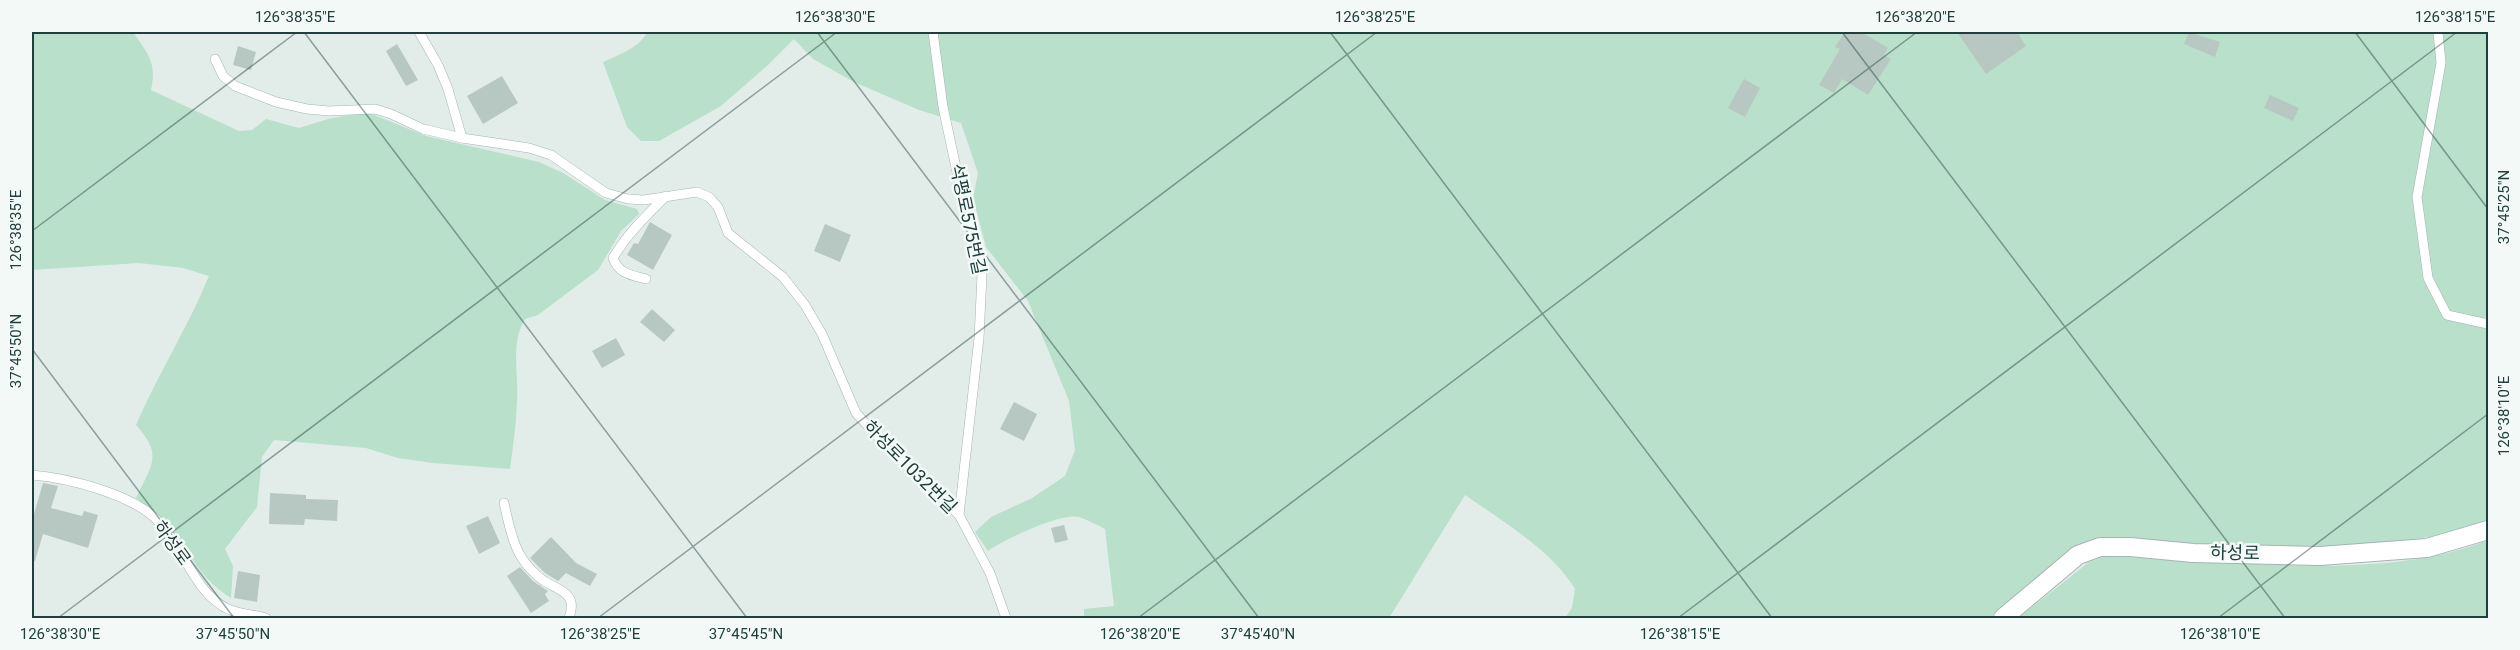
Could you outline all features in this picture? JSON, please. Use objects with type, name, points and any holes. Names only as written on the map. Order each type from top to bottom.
[{"type":"street","name":"하성로","points":[[2003,618],[2078,555],[2100,547],[2130,547],[2193,553],[2320,556],[2427,548],[2488,530]]},
{"type":"lane","points":[[419,32],[438,65],[448,89],[462,138]]},
{"type":"lane","name":"석평로575번길","points":[[933,32],[943,107],[960,191],[978,252],[982,275],[979,338],[959,515]]},
{"type":"lane","points":[[2438,32],[2441,63],[2417,197],[2428,278],[2447,315],[2488,324]]},
{"type":"lane","name":"하성로1032번길","points":[[215,59],[223,76],[249,94],[307,109],[329,111],[375,109],[392,114],[410,124],[462,138],[529,148],[551,155],[606,193],[628,199],[644,200],[697,192],[709,197],[718,207],[728,233],[783,277],[805,305],[822,334],[856,413],[893,453],[927,482],[959,515],[990,573],[1006,618]]},
{"type":"lane","points":[[646,279],[623,273],[613,258],[623,241],[666,196]]},
{"type":"lane","name":"하성로","points":[[32,475],[99,490],[133,503],[148,512],[159,522],[211,597],[230,609],[266,618]]},
{"type":"lane","points":[[504,503],[519,554],[544,580],[564,591],[570,600],[572,611],[569,618]]},
{"type":"green space","points":[[32,32],[133,32],[152,65],[151,90],[239,131],[252,130],[266,119],[299,128],[328,119],[367,112],[426,136],[539,162],[563,173],[605,200],[637,209],[639,214],[621,231],[598,270],[538,315],[525,319],[520,328],[516,349],[517,402],[510,469],[433,463],[398,458],[366,448],[274,440],[262,457],[257,507],[225,549],[233,566],[231,598],[212,584],[171,529],[136,498],[150,469],[152,453],[145,436],[136,425],[209,276],[183,268],[139,263],[32,270]]},
{"type":"green space","points":[[647,32],[2488,32],[2488,520],[2430,537],[2371,544],[2316,547],[2192,544],[2126,539],[2051,569],[1990,618],[1565,618],[1572,608],[1575,589],[1565,575],[1525,537],[1465,495],[1389,618],[1084,618],[1084,609],[1114,606],[1105,529],[1079,517],[1059,519],[1019,534],[988,551],[975,532],[991,517],[1032,498],[1065,476],[1075,450],[1069,401],[1028,301],[986,247],[973,198],[978,173],[961,123],[919,110],[854,82],[813,59],[794,39],[721,106],[659,141],[641,141],[627,127],[603,62],[640,42]]},
{"type":"green space","points":[[2488,540],[2488,618],[2018,618],[2089,562],[2107,555],[2266,564],[2363,565],[2427,557]]},
{"type":"building","points":[[1845,32],[1861,32],[1888,48],[1884,55],[1891,59],[1868,95],[1842,79],[1834,93],[1819,85],[1840,49],[1835,47]]},
{"type":"building","points":[[1957,32],[2017,32],[2026,46],[1986,74]]},
{"type":"building","points":[[2189,32],[2220,42],[2215,57],[2184,44]]},
{"type":"building","points":[[397,44],[418,80],[406,86],[386,51]]},
{"type":"building","points":[[238,46],[256,52],[251,70],[233,65]]},
{"type":"building","points":[[502,76],[518,103],[483,124],[467,96]]},
{"type":"building","points":[[1744,79],[1760,88],[1745,117],[1728,108]]},
{"type":"building","points":[[2270,95],[2299,108],[2293,121],[2264,108]]},
{"type":"building","points":[[650,222],[672,235],[653,270],[627,255],[634,243],[638,244]]},
{"type":"building","points":[[825,224],[851,235],[840,262],[814,251]]},
{"type":"building","points":[[652,309],[675,330],[664,342],[640,322]]},
{"type":"building","points":[[616,338],[625,355],[602,368],[592,351]]},
{"type":"building","points":[[1014,402],[1037,414],[1024,441],[1000,429]]},
{"type":"building","points":[[43,483],[58,486],[51,508],[82,516],[84,511],[98,515],[88,548],[43,534],[35,561],[32,561],[32,521]]},
{"type":"building","points":[[270,493],[306,495],[306,499],[338,500],[337,521],[305,519],[304,525],[269,524]]},
{"type":"building","points":[[488,516],[500,543],[479,554],[466,526]]},
{"type":"building","points":[[1064,525],[1068,540],[1055,543],[1051,528]]},
{"type":"building","points":[[551,537],[576,563],[597,574],[590,586],[566,573],[558,581],[545,573],[530,558]]},
{"type":"building","points":[[520,567],[533,581],[548,591],[545,594],[549,601],[531,613],[507,576]]},
{"type":"building","points":[[238,571],[260,575],[257,602],[234,598]]}]
